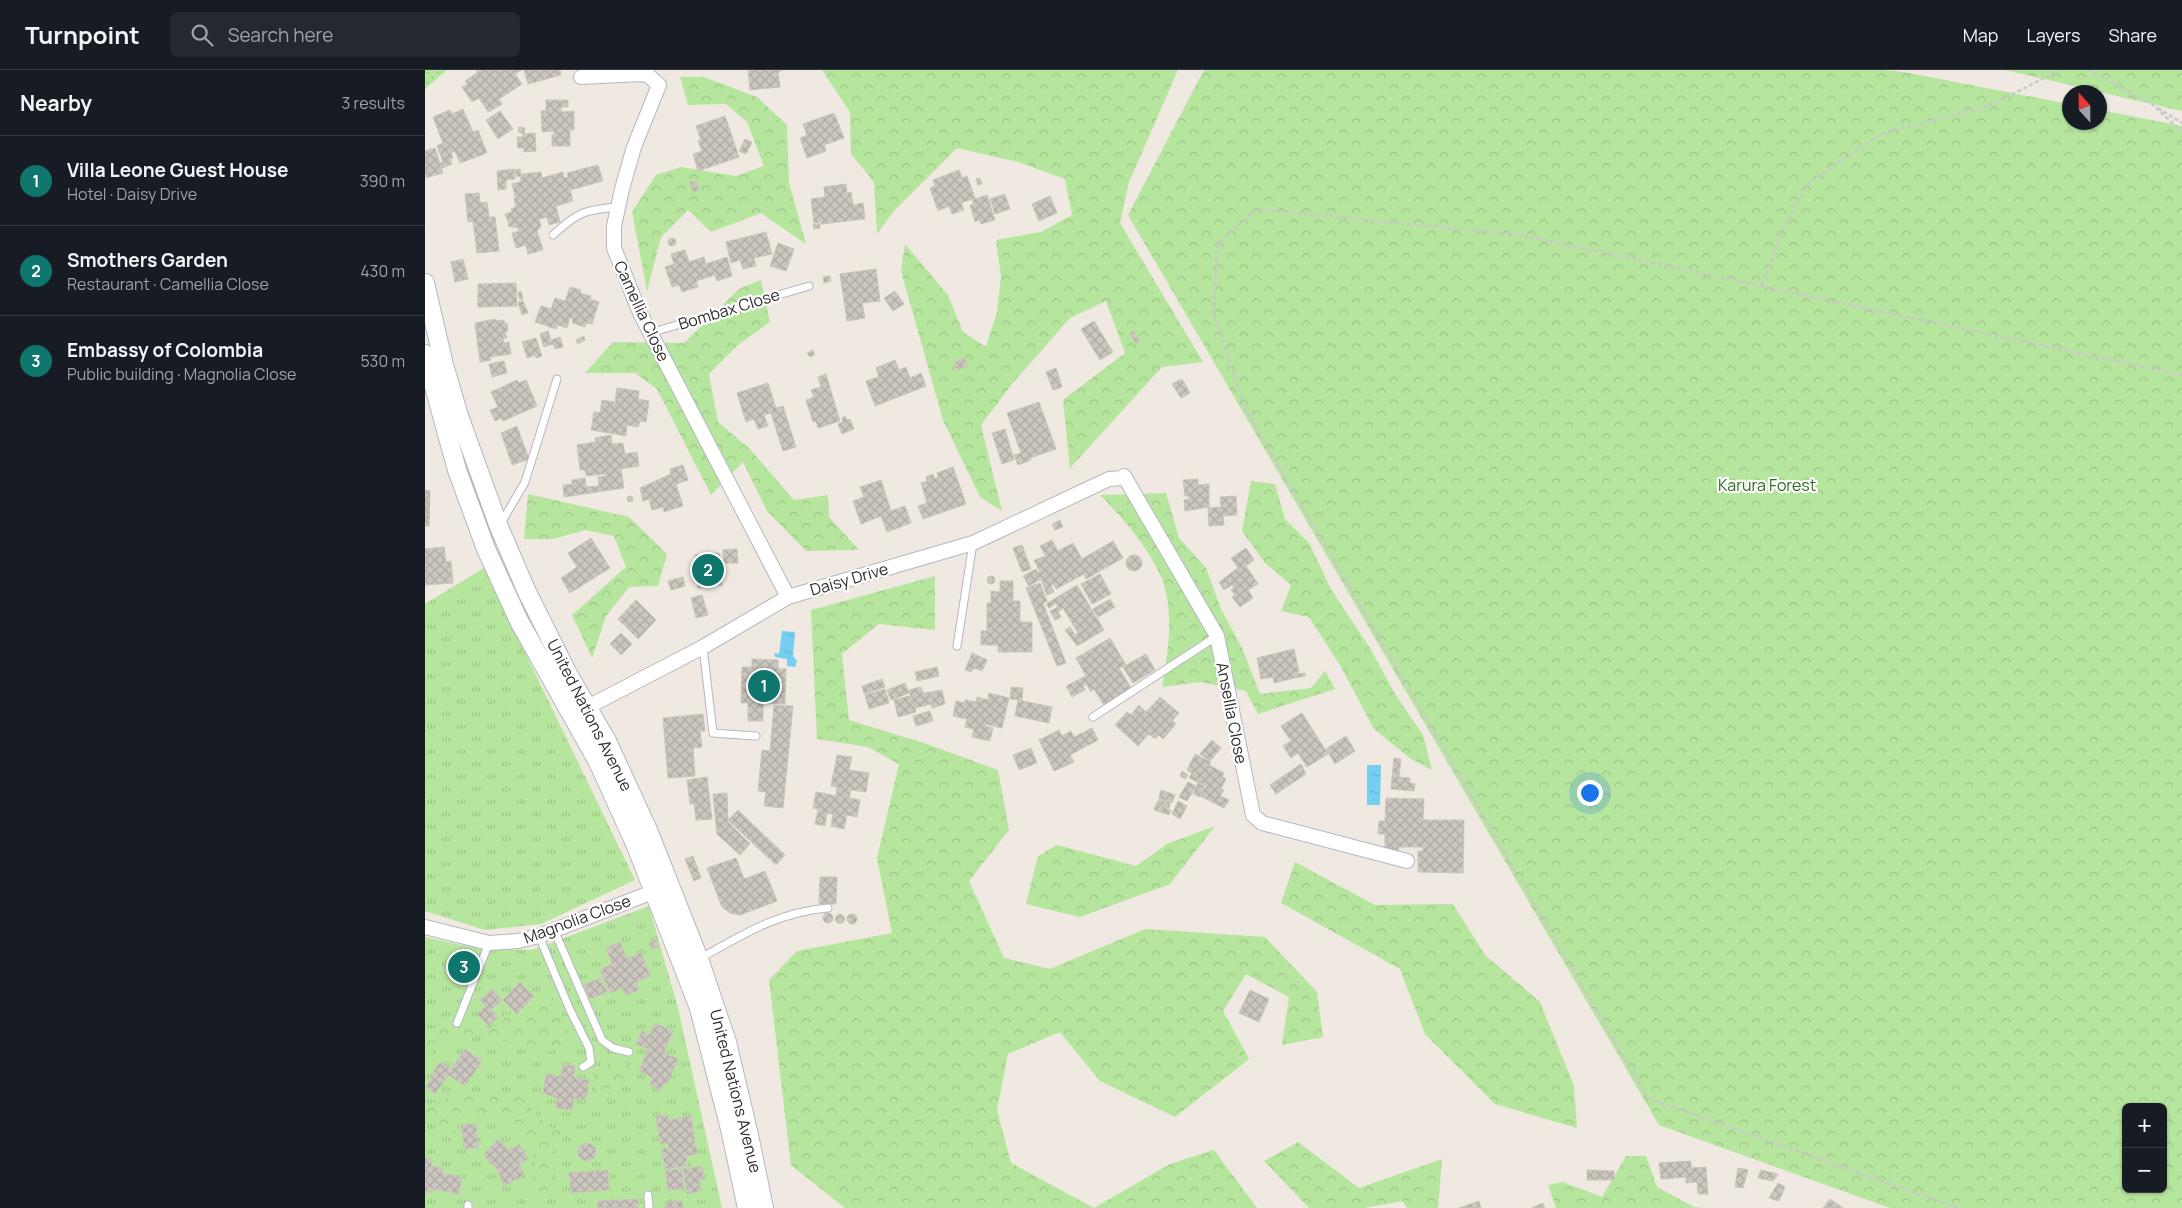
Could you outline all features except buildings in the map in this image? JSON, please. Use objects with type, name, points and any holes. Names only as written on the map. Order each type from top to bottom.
[{"type":"street","name":"Camellia Close","points":[[581,78],[650,73],[659,85],[634,148],[614,226],[614,248],[640,313],[788,598]]},
{"type":"street","name":"United Nations Avenue","points":[[425,282],[444,365],[459,416],[499,527],[527,592],[585,715]]},
{"type":"street","name":"United Nations Avenue","points":[[425,354],[457,470],[486,549],[519,621],[585,715],[607,741],[648,830],[662,888],[699,1008],[730,1129],[747,1208]]},
{"type":"street","name":"Ansellia Close","points":[[1123,478],[1124,476],[1217,636],[1253,815],[1262,823],[1407,861]]},
{"type":"street","name":"Daisy Drive","points":[[585,715],[788,598],[973,543],[1109,479],[1123,478]]},
{"type":"street","name":"United Nations Avenue","points":[[662,888],[699,959],[727,1042],[764,1208]]},
{"type":"street","name":"Magnolia Close","points":[[425,927],[489,943],[518,941],[539,936],[662,888]]},
{"type":"lane","points":[[553,235],[579,214],[587,210],[618,207]]},
{"type":"lane","name":"Bombax Close","points":[[650,333],[809,286]]},
{"type":"lane","points":[[499,527],[525,482],[557,379]]},
{"type":"lane","points":[[957,646],[973,543]]},
{"type":"lane","points":[[1093,716],[1217,636]]},
{"type":"lane","points":[[703,647],[713,733],[756,736]]},
{"type":"lane","points":[[699,959],[762,924],[805,910],[828,908]]},
{"type":"lane","points":[[554,930],[602,1040],[613,1048],[629,1052]]},
{"type":"lane","points":[[539,936],[570,1010],[589,1048],[591,1062],[583,1067]]},
{"type":"lane","points":[[457,1023],[489,943]]},
{"type":"lane","points":[[648,1195],[649,1208]]},
{"type":"path","points":[[1762,286],[1783,230],[1809,182],[1883,133],[1989,106],[2060,70]]},
{"type":"path","points":[[2089,70],[2152,104],[2182,123]]},
{"type":"path","points":[[2152,104],[2182,132]]},
{"type":"path","points":[[1958,1208],[1648,1098],[1244,407],[1214,314],[1217,244],[1257,209],[1519,235],[2182,375]]},
{"type":"green space","points":[[425,70],[447,70],[425,89]]},
{"type":"green space","points":[[822,70],[1178,70],[1129,182],[1120,223],[1203,362],[1162,367],[1070,468],[1063,400],[1125,353],[1106,301],[1070,318],[1012,384],[981,425],[1002,511],[980,497],[943,420],[901,271],[905,244],[948,295],[963,332],[986,347],[997,312],[1001,276],[996,240],[1041,232],[1072,215],[1065,179],[1018,162],[957,148],[894,211],[877,234],[874,182],[851,154],[850,112]]},
{"type":"green space","name":"Karura Forest","points":[[1204,70],[1884,70],[1904,72],[2062,103],[2062,130],[2107,130],[2107,111],[2182,126],[2182,1208],[1890,1208],[1659,1125],[1128,215]]},
{"type":"green space","points":[[2005,70],[2182,70],[2182,111],[2107,94],[2107,85],[2070,85]]},
{"type":"green space","points":[[680,77],[704,77],[757,97],[787,125],[789,183],[806,244],[761,213],[711,232],[688,210],[661,237],[647,291],[632,212],[656,175],[681,167],[736,176],[764,166],[747,122],[726,104],[688,105]]},
{"type":"green space","points":[[761,280],[770,322],[738,345],[709,374],[718,422],[750,449],[794,500],[828,495],[829,517],[859,550],[806,551],[767,511],[743,462],[711,495],[657,389],[635,373],[585,373],[613,342],[684,343],[739,289]]},
{"type":"green space","points":[[1251,481],[1275,484],[1285,519],[1309,543],[1332,591],[1370,648],[1395,694],[1423,735],[1432,770],[1411,759],[1374,729],[1341,667],[1309,617],[1281,611],[1291,585],[1265,563],[1242,531]]},
{"type":"green space","points":[[1166,493],[1179,538],[1206,568],[1221,609],[1242,648],[1260,694],[1311,688],[1325,671],[1335,689],[1258,714],[1246,691],[1201,682],[1162,687],[1169,617],[1168,603],[1161,577],[1142,544],[1126,523],[1100,495]]},
{"type":"green space","points":[[528,494],[629,517],[667,554],[658,586],[629,587],[606,616],[592,658],[572,615],[626,567],[614,536],[585,530],[553,539],[524,539]]},
{"type":"green space","points":[[484,568],[635,880],[541,924],[485,930],[425,911],[425,604]]},
{"type":"green space","points":[[935,576],[935,630],[879,624],[842,654],[849,720],[927,744],[998,770],[1009,830],[969,881],[1004,958],[1050,969],[1145,929],[1265,937],[1317,992],[1323,1037],[1282,1045],[1289,997],[1246,974],[1223,1011],[1249,1059],[1175,1117],[1100,1081],[1060,1032],[1008,1054],[997,1110],[1011,1163],[1094,1208],[845,1208],[791,1165],[769,980],[797,951],[892,933],[877,858],[899,764],[868,747],[817,739],[811,610]]},
{"type":"green space","points":[[1215,826],[1170,884],[1080,917],[1026,904],[1038,856],[1057,845],[1136,866],[1167,844]]},
{"type":"green space","points":[[1295,862],[1375,905],[1453,904],[1485,955],[1540,1002],[1574,1086],[1577,1128],[1495,1104],[1425,1034],[1400,969],[1281,903]]},
{"type":"green space","points":[[649,906],[678,1008],[722,1208],[425,1208],[425,937],[475,948],[532,950]]},
{"type":"green space","points":[[551,993],[573,1043],[546,1053],[518,1043],[476,1036],[433,1044],[433,1051],[425,1067],[425,1029],[442,1028],[470,1022],[484,1030],[502,1024],[506,1013],[519,1020],[534,1002]]},
{"type":"green space","points":[[619,1057],[631,1067],[625,1082],[610,1089],[598,1100],[593,1074]]},
{"type":"green space","points":[[494,1092],[514,1092],[548,1126],[567,1132],[557,1144],[552,1155],[554,1183],[545,1194],[525,1192],[534,1173],[534,1154],[501,1113],[456,1120],[455,1133],[436,1127],[425,1118],[427,1105],[451,1097]]},
{"type":"green space","points":[[1298,1142],[1359,1188],[1442,1159],[1438,1208],[1407,1208],[1403,1201],[1364,1208],[1309,1208],[1264,1161]]},
{"type":"green space","points":[[1214,1150],[1257,1208],[1094,1208],[1170,1164]]},
{"type":"green space","points":[[1626,1156],[1646,1156],[1657,1187],[1694,1207],[1705,1208],[1556,1208],[1548,1185],[1563,1182],[1602,1197]]},
{"type":"water","points":[[782,631],[795,632],[793,656],[797,661],[795,667],[787,666],[787,659],[775,657],[774,653],[779,654]]},
{"type":"water","points":[[1367,765],[1381,765],[1380,805],[1367,805]]},
{"type":"place","name":"Smothers Garden","points":[[708,570]]},
{"type":"place","name":"Villa Leone Guest House","points":[[764,686]]},
{"type":"place","name":"Embassy of Colombia","points":[[464,967]]}]
